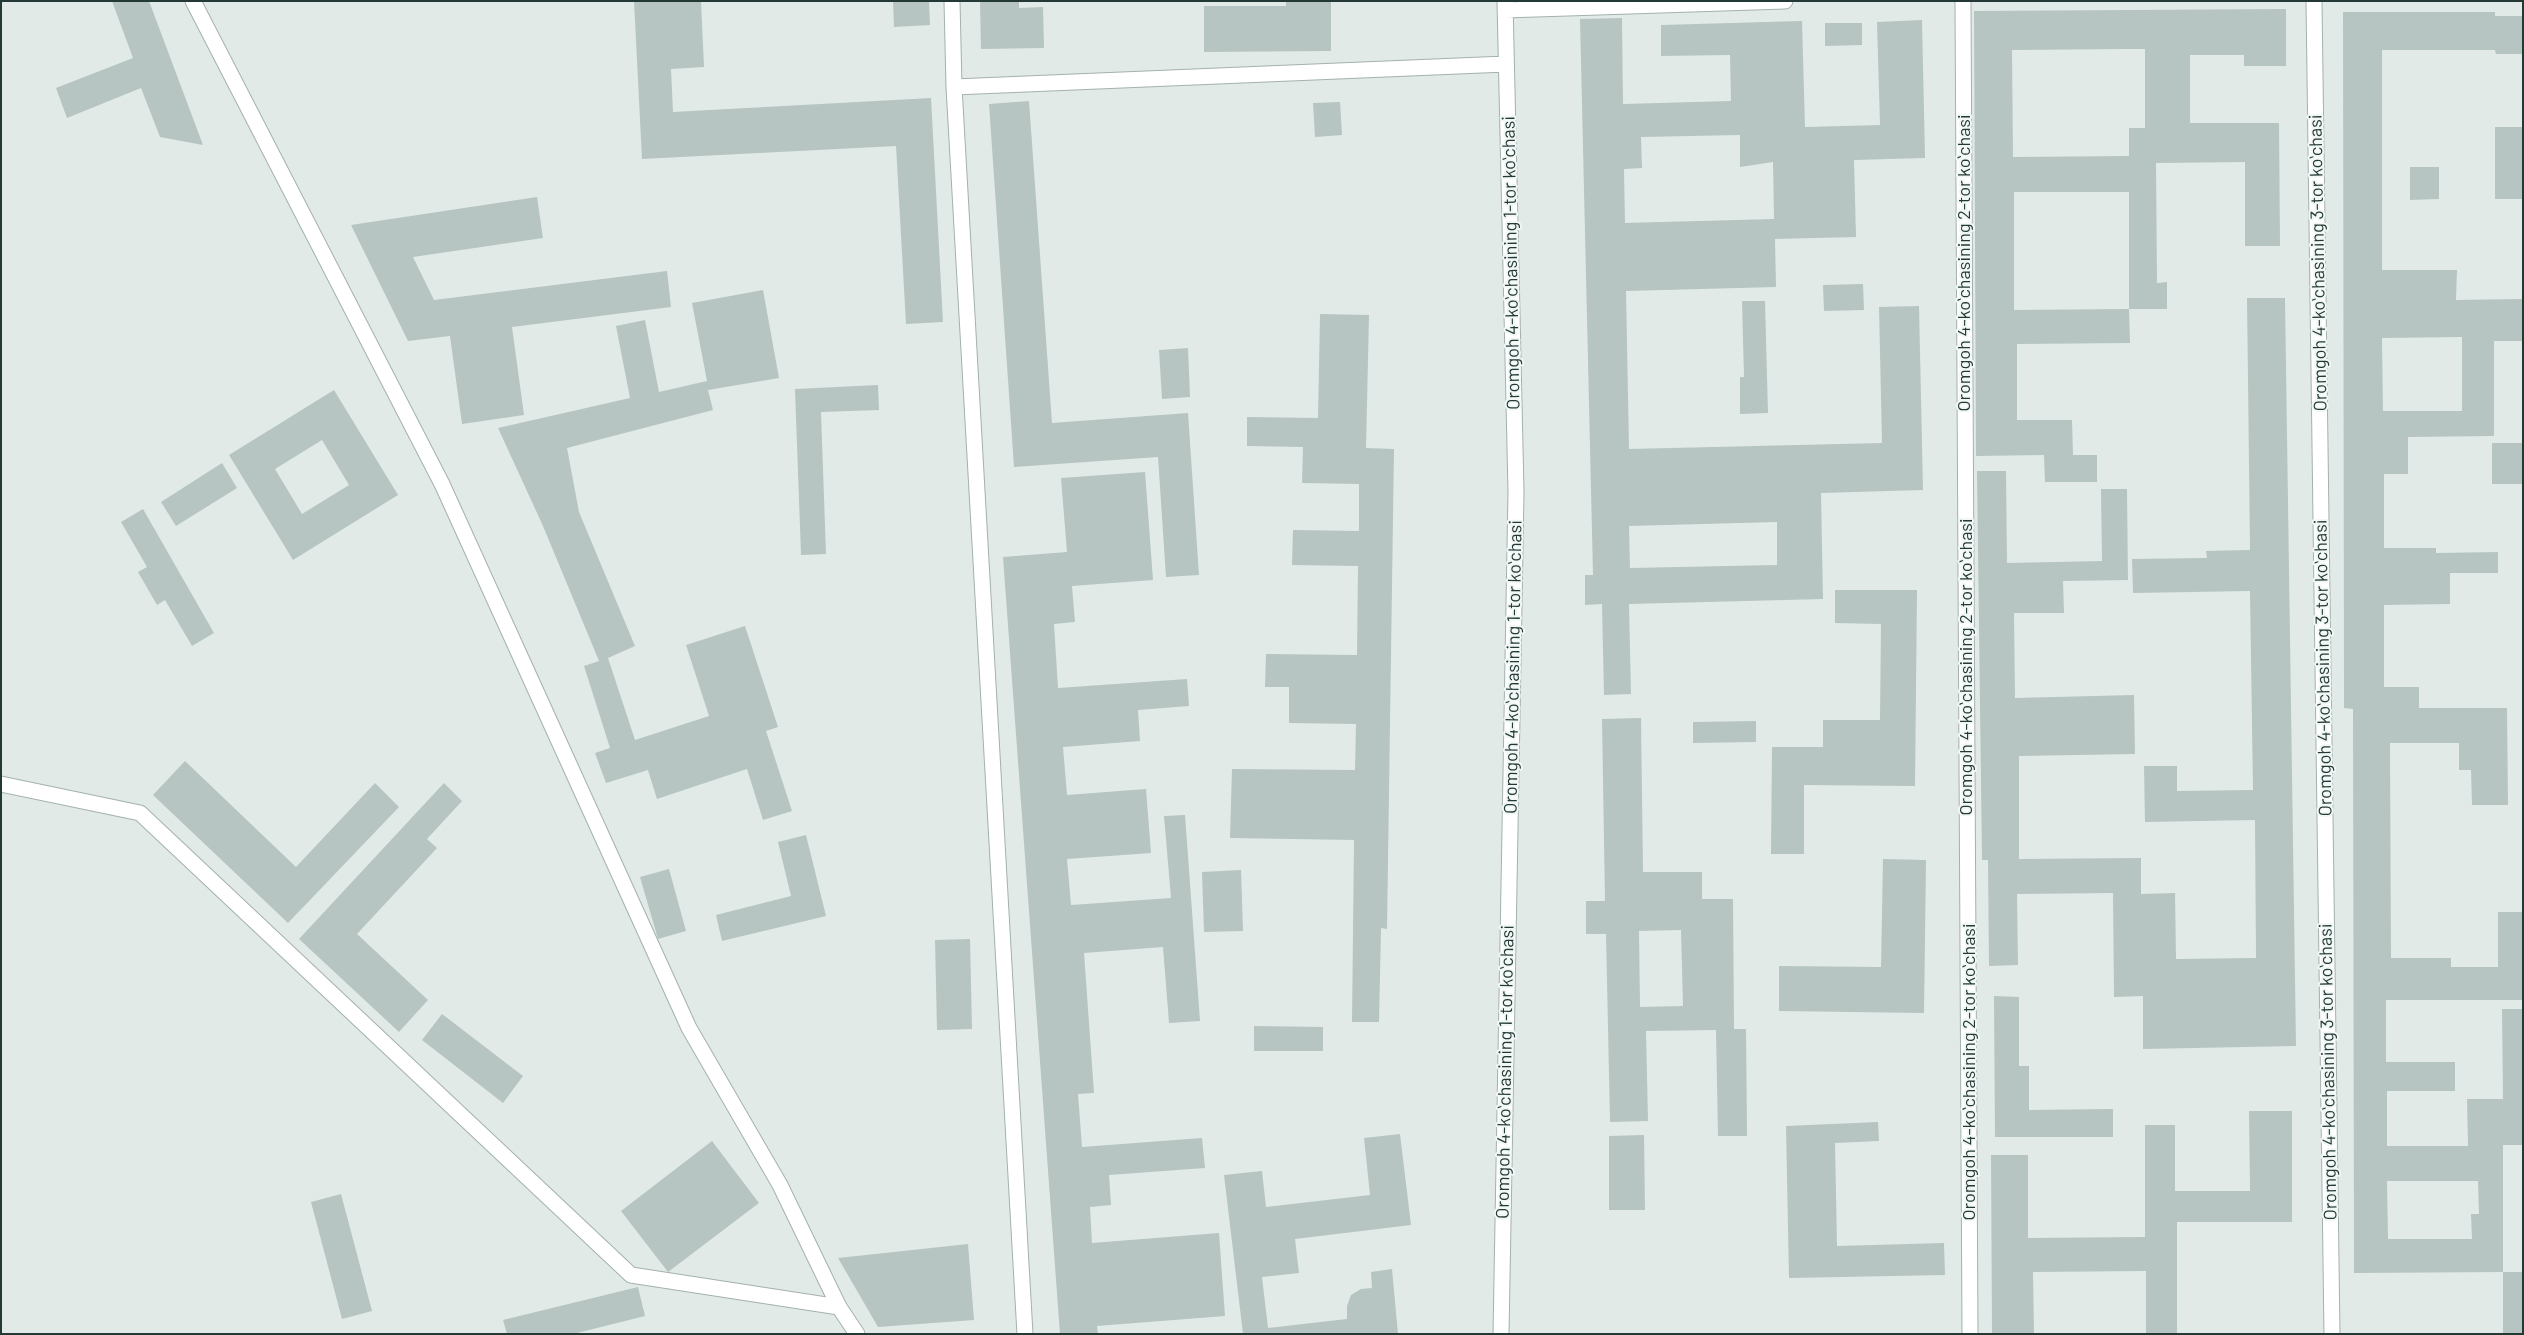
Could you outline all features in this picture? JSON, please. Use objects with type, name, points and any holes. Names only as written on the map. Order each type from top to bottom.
[{"type":"street","points":[[193,1],[442,484],[689,1028],[780,1185],[839,1307],[857,1334]]},
{"type":"street","points":[[952,1],[954,86],[1025,1334]]},
{"type":"street","points":[[1505,6],[1785,1]]},
{"type":"street","name":"Oromgoh 4-koʻchasining 2-tor koʻchasi","points":[[1963,1],[1970,1334]]},
{"type":"street","name":"Oromgoh 4-koʻchasining 3-tor koʻchasi","points":[[2314,1],[2332,1334]]},
{"type":"street","name":"Oromgoh 4-koʻchasining 1-tor koʻchasi","points":[[1500,1334],[1516,492],[1505,6]]},
{"type":"street","points":[[954,86],[1506,64]]},
{"type":"street","points":[[1,784],[140,813],[631,1275],[839,1307]]},
{"type":"building","points":[[112,1],[149,1],[203,145],[160,137],[141,88],[67,118],[56,88],[133,58]]},
{"type":"building","points":[[634,1],[701,1],[704,67],[671,69],[673,112],[931,98],[943,322],[906,324],[896,146],[642,159]]},
{"type":"building","points":[[893,1],[929,1],[930,25],[894,27]]},
{"type":"building","points":[[980,1],[1019,1],[1019,8],[1043,7],[1044,48],[981,49]]},
{"type":"building","points":[[1286,1],[1331,1],[1331,51],[1204,52],[1204,6],[1286,6]]},
{"type":"building","points":[[2286,9],[2286,66],[2244,66],[2244,55],[2190,55],[2190,123],[2279,123],[2280,246],[2245,246],[2245,162],[2156,163],[2157,283],[2167,282],[2167,309],[2129,309],[2130,343],[2017,344],[2017,420],[2072,420],[2073,455],[2097,455],[2097,482],[2045,482],[2044,455],[1976,456],[1974,11]],"holes":[[[2145,49],[2145,128],[2129,128],[2129,156],[2013,157],[2012,50]],[[2014,192],[2129,192],[2129,309],[2014,310]]]},
{"type":"building","points":[[2343,12],[2495,12],[2495,16],[2523,16],[2523,54],[2496,54],[2495,50],[2382,50],[2382,270],[2457,270],[2456,300],[2523,299],[2523,341],[2494,341],[2494,436],[2408,437],[2408,474],[2384,474],[2384,548],[2436,548],[2436,553],[2498,552],[2498,573],[2450,573],[2450,604],[2384,605],[2384,687],[2419,687],[2419,708],[2507,708],[2508,805],[2472,805],[2471,770],[2459,770],[2459,743],[2390,743],[2391,958],[2451,958],[2451,967],[2498,967],[2498,912],[2523,912],[2523,1000],[2386,1000],[2386,1062],[2455,1062],[2455,1091],[2387,1091],[2387,1146],[2468,1146],[2467,1099],[2503,1099],[2502,1009],[2523,1009],[2523,1145],[2503,1145],[2503,1272],[2354,1273],[2353,709],[2344,708]],"holes":[[[2462,337],[2462,411],[2383,411],[2382,338]],[[2387,1181],[2478,1181],[2479,1214],[2471,1214],[2472,1239],[2388,1239]]]},
{"type":"building","points":[[1622,18],[1623,104],[1731,101],[1730,55],[1661,56],[1661,25],[1802,21],[1805,127],[1880,125],[1877,22],[1922,20],[1925,158],[1854,160],[1856,237],[1775,239],[1776,287],[1626,291],[1629,449],[1882,443],[1879,307],[1919,306],[1923,490],[1821,493],[1823,599],[1629,604],[1631,694],[1604,695],[1602,604],[1585,605],[1585,575],[1593,575],[1580,19]],"holes":[[[1740,135],[1740,167],[1773,162],[1774,219],[1625,223],[1624,169],[1642,168],[1641,137]],[[1777,522],[1777,565],[1630,568],[1629,526]]]},
{"type":"building","points":[[1825,23],[1862,23],[1862,45],[1825,46]]},
{"type":"building","points":[[1029,101],[1052,423],[1188,413],[1199,575],[1166,577],[1158,457],[1014,467],[989,104]]},
{"type":"building","points":[[1340,102],[1342,135],[1315,137],[1313,103]]},
{"type":"building","points":[[2495,127],[2523,127],[2523,199],[2495,199]]},
{"type":"building","points":[[2410,167],[2439,167],[2439,199],[2410,200]]},
{"type":"building","points":[[537,197],[543,238],[413,257],[434,300],[667,271],[671,307],[512,327],[524,415],[462,424],[450,336],[408,341],[351,225]]},
{"type":"building","points":[[1863,284],[1864,310],[1824,311],[1823,285]]},
{"type":"building","points":[[763,290],[779,378],[708,390],[713,410],[567,448],[579,512],[635,646],[608,658],[635,740],[709,716],[686,645],[745,626],[778,727],[766,731],[792,811],[763,820],[747,769],[657,799],[648,770],[606,783],[595,753],[610,748],[584,666],[599,661],[543,526],[498,428],[630,398],[616,326],[645,320],[659,392],[707,381],[692,303]]},
{"type":"building","points":[[2247,298],[2285,298],[2296,1046],[2143,1049],[2143,996],[2114,997],[2113,893],[2017,894],[2018,965],[1989,966],[1988,860],[1982,860],[1977,471],[2006,471],[2007,563],[2102,561],[2101,489],[2127,489],[2128,580],[2063,581],[2064,613],[2014,613],[2015,698],[2134,695],[2135,754],[2019,756],[2019,859],[2141,858],[2141,894],[2175,893],[2176,959],[2256,958],[2255,820],[2145,822],[2144,766],[2177,766],[2177,791],[2253,790],[2250,591],[2133,593],[2132,559],[2207,558],[2206,551],[2250,550]]},
{"type":"building","points":[[1742,301],[1765,301],[1768,413],[1740,414],[1740,377],[1744,377]]},
{"type":"building","points":[[1320,314],[1369,315],[1366,448],[1394,449],[1387,929],[1381,928],[1379,1022],[1352,1022],[1354,840],[1230,838],[1232,769],[1355,770],[1356,724],[1289,723],[1289,687],[1265,687],[1266,654],[1357,655],[1358,566],[1292,565],[1293,530],[1359,531],[1359,484],[1302,483],[1303,447],[1247,446],[1247,417],[1318,418]]},
{"type":"building","points":[[1188,348],[1190,397],[1162,399],[1159,350]]},
{"type":"building","points":[[878,385],[879,410],[821,412],[826,554],[801,555],[795,389]]},
{"type":"building","points":[[334,390],[398,495],[293,560],[229,455]],"holes":[[[322,440],[349,485],[302,514],[275,469]]]},
{"type":"building","points":[[2492,443],[2523,443],[2523,484],[2492,484]]},
{"type":"building","points":[[222,463],[237,488],[176,526],[161,502]]},
{"type":"building","points":[[1145,472],[1153,580],[1072,586],[1075,622],[1054,624],[1058,688],[1187,679],[1189,706],[1138,710],[1140,741],[1063,747],[1067,795],[1146,789],[1151,853],[1067,859],[1071,905],[1171,898],[1164,816],[1185,815],[1200,1021],[1169,1023],[1163,947],[1084,953],[1094,1093],[1078,1094],[1082,1147],[1202,1138],[1205,1168],[1109,1175],[1111,1205],[1090,1207],[1092,1243],[1219,1233],[1225,1316],[1097,1326],[1098,1334],[1060,1334],[1003,557],[1067,552],[1061,478]]},
{"type":"building","points":[[143,509],[214,633],[192,646],[165,600],[157,605],[138,572],[147,567],[121,522]]},
{"type":"building","points":[[1835,590],[1917,590],[1915,786],[1804,785],[1804,854],[1771,854],[1772,747],[1823,747],[1823,720],[1880,720],[1881,624],[1835,623]]},
{"type":"building","points":[[1641,718],[1643,872],[1702,872],[1702,899],[1733,899],[1734,1029],[1746,1029],[1747,1136],[1718,1136],[1716,1030],[1646,1031],[1648,1121],[1610,1122],[1606,934],[1586,934],[1586,901],[1605,901],[1602,719]],"holes":[[[1681,930],[1683,1006],[1640,1007],[1639,931]]]},
{"type":"building","points":[[1756,721],[1756,742],[1693,743],[1693,722]]},
{"type":"building","points":[[185,761],[296,867],[375,783],[399,807],[288,923],[153,795]]},
{"type":"building","points":[[444,783],[462,801],[427,839],[437,848],[357,934],[428,1000],[399,1032],[299,939]]},
{"type":"building","points":[[806,835],[826,916],[722,941],[716,915],[791,896],[778,842]]},
{"type":"building","points":[[1883,859],[1926,860],[1924,1013],[1779,1011],[1779,966],[1881,967]]},
{"type":"building","points":[[669,869],[686,931],[658,939],[640,877]]},
{"type":"building","points":[[1241,870],[1243,931],[1204,932],[1202,872]]},
{"type":"building","points":[[970,939],[972,1029],[937,1030],[935,940]]},
{"type":"building","points":[[1994,996],[2019,997],[2019,1066],[2029,1066],[2029,1110],[2113,1109],[2113,1137],[1995,1137]]},
{"type":"building","points":[[442,1014],[523,1076],[503,1103],[422,1040]]},
{"type":"building","points":[[1254,1026],[1323,1027],[1323,1051],[1254,1051]]},
{"type":"building","points":[[2249,1111],[2292,1111],[2292,1222],[2177,1222],[2177,1334],[2146,1334],[2146,1271],[2033,1272],[2034,1334],[1992,1334],[1991,1155],[2028,1155],[2028,1238],[2145,1237],[2145,1125],[2175,1125],[2175,1191],[2250,1191]]},
{"type":"building","points":[[1878,1122],[1879,1141],[1835,1143],[1837,1246],[1944,1243],[1945,1275],[1789,1278],[1786,1126]]},
{"type":"building","points":[[1400,1134],[1411,1225],[1295,1239],[1299,1273],[1262,1277],[1268,1328],[1347,1319],[1347,1306],[1351,1295],[1361,1289],[1372,1288],[1371,1272],[1392,1269],[1398,1334],[1243,1334],[1224,1175],[1262,1171],[1266,1207],[1370,1195],[1364,1138]]},
{"type":"building","points":[[1644,1135],[1645,1210],[1609,1210],[1609,1136]]},
{"type":"building","points":[[712,1141],[759,1203],[668,1272],[621,1211]]},
{"type":"building","points":[[341,1194],[372,1311],[342,1319],[311,1202]]},
{"type":"building","points":[[968,1244],[974,1320],[878,1327],[838,1258]]},
{"type":"building","points":[[2503,1272],[2523,1272],[2523,1334],[2503,1334]]},
{"type":"building","points":[[638,1287],[645,1316],[573,1334],[507,1334],[503,1320]]}]
